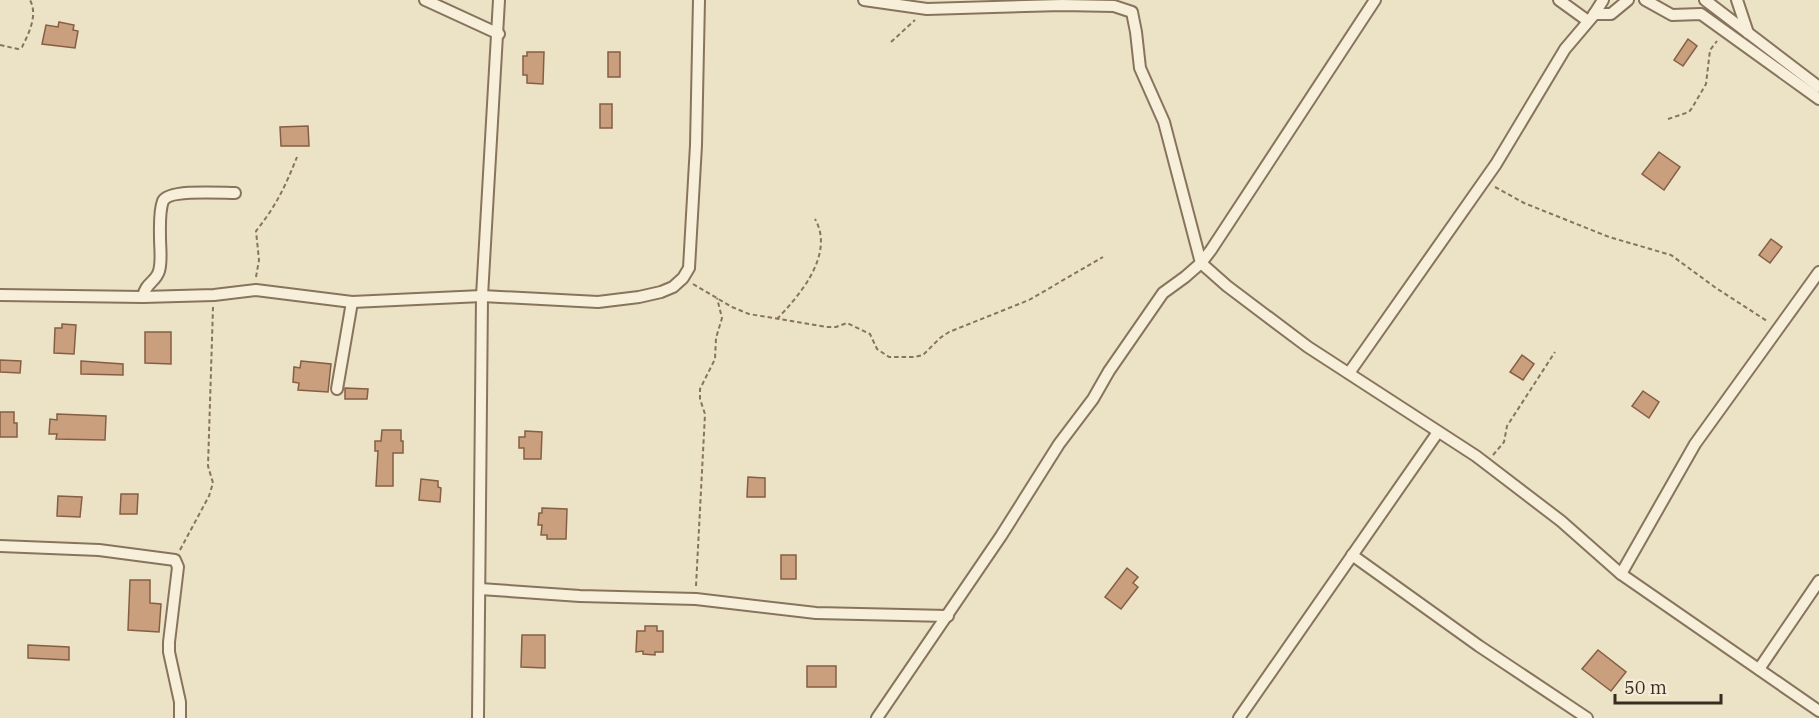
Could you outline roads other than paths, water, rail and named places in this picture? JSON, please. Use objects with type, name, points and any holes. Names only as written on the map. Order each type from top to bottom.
[{"type":"street","points":[[425,0],[499,34]]},
{"type":"street","points":[[478,718],[482,296],[500,0]]},
{"type":"street","points":[[0,295],[143,297],[213,295],[256,290],[352,302],[482,296],[598,302],[618,301],[661,292],[673,287],[683,278],[689,268],[699,0]]},
{"type":"street","points":[[864,0],[927,9],[1072,5],[1114,6],[1132,12],[1140,68],[1164,122],[1201,263],[1233,291],[1308,347],[1485,463],[1561,521],[1621,574],[1819,711]]},
{"type":"street","points":[[877,718],[948,616],[1059,444],[1093,399],[1109,371],[1163,293],[1201,263],[1374,0]]},
{"type":"street","points":[[1559,0],[1591,18],[1611,14],[1628,0]]},
{"type":"street","points":[[1349,373],[1485,180],[1565,49],[1603,0]]},
{"type":"street","points":[[1645,0],[1672,15],[1701,14],[1819,99]]},
{"type":"street","points":[[1705,0],[1819,87]]},
{"type":"street","points":[[1737,0],[1748,33]]},
{"type":"street","points":[[143,297],[145,288],[158,275],[160,269],[160,231],[163,201],[167,196],[235,194]]},
{"type":"street","points":[[1621,574],[1695,444],[1819,272]]},
{"type":"street","points":[[336,389],[352,302]]},
{"type":"street","points":[[1239,718],[1438,432]]},
{"type":"street","points":[[0,546],[99,550],[176,560],[178,567],[169,652],[180,702],[180,718]]},
{"type":"street","points":[[1352,555],[1479,646],[1587,718]]},
{"type":"street","points":[[1759,669],[1819,581]]},
{"type":"street","points":[[480,589],[580,596],[696,599],[816,613],[948,616]]}]
